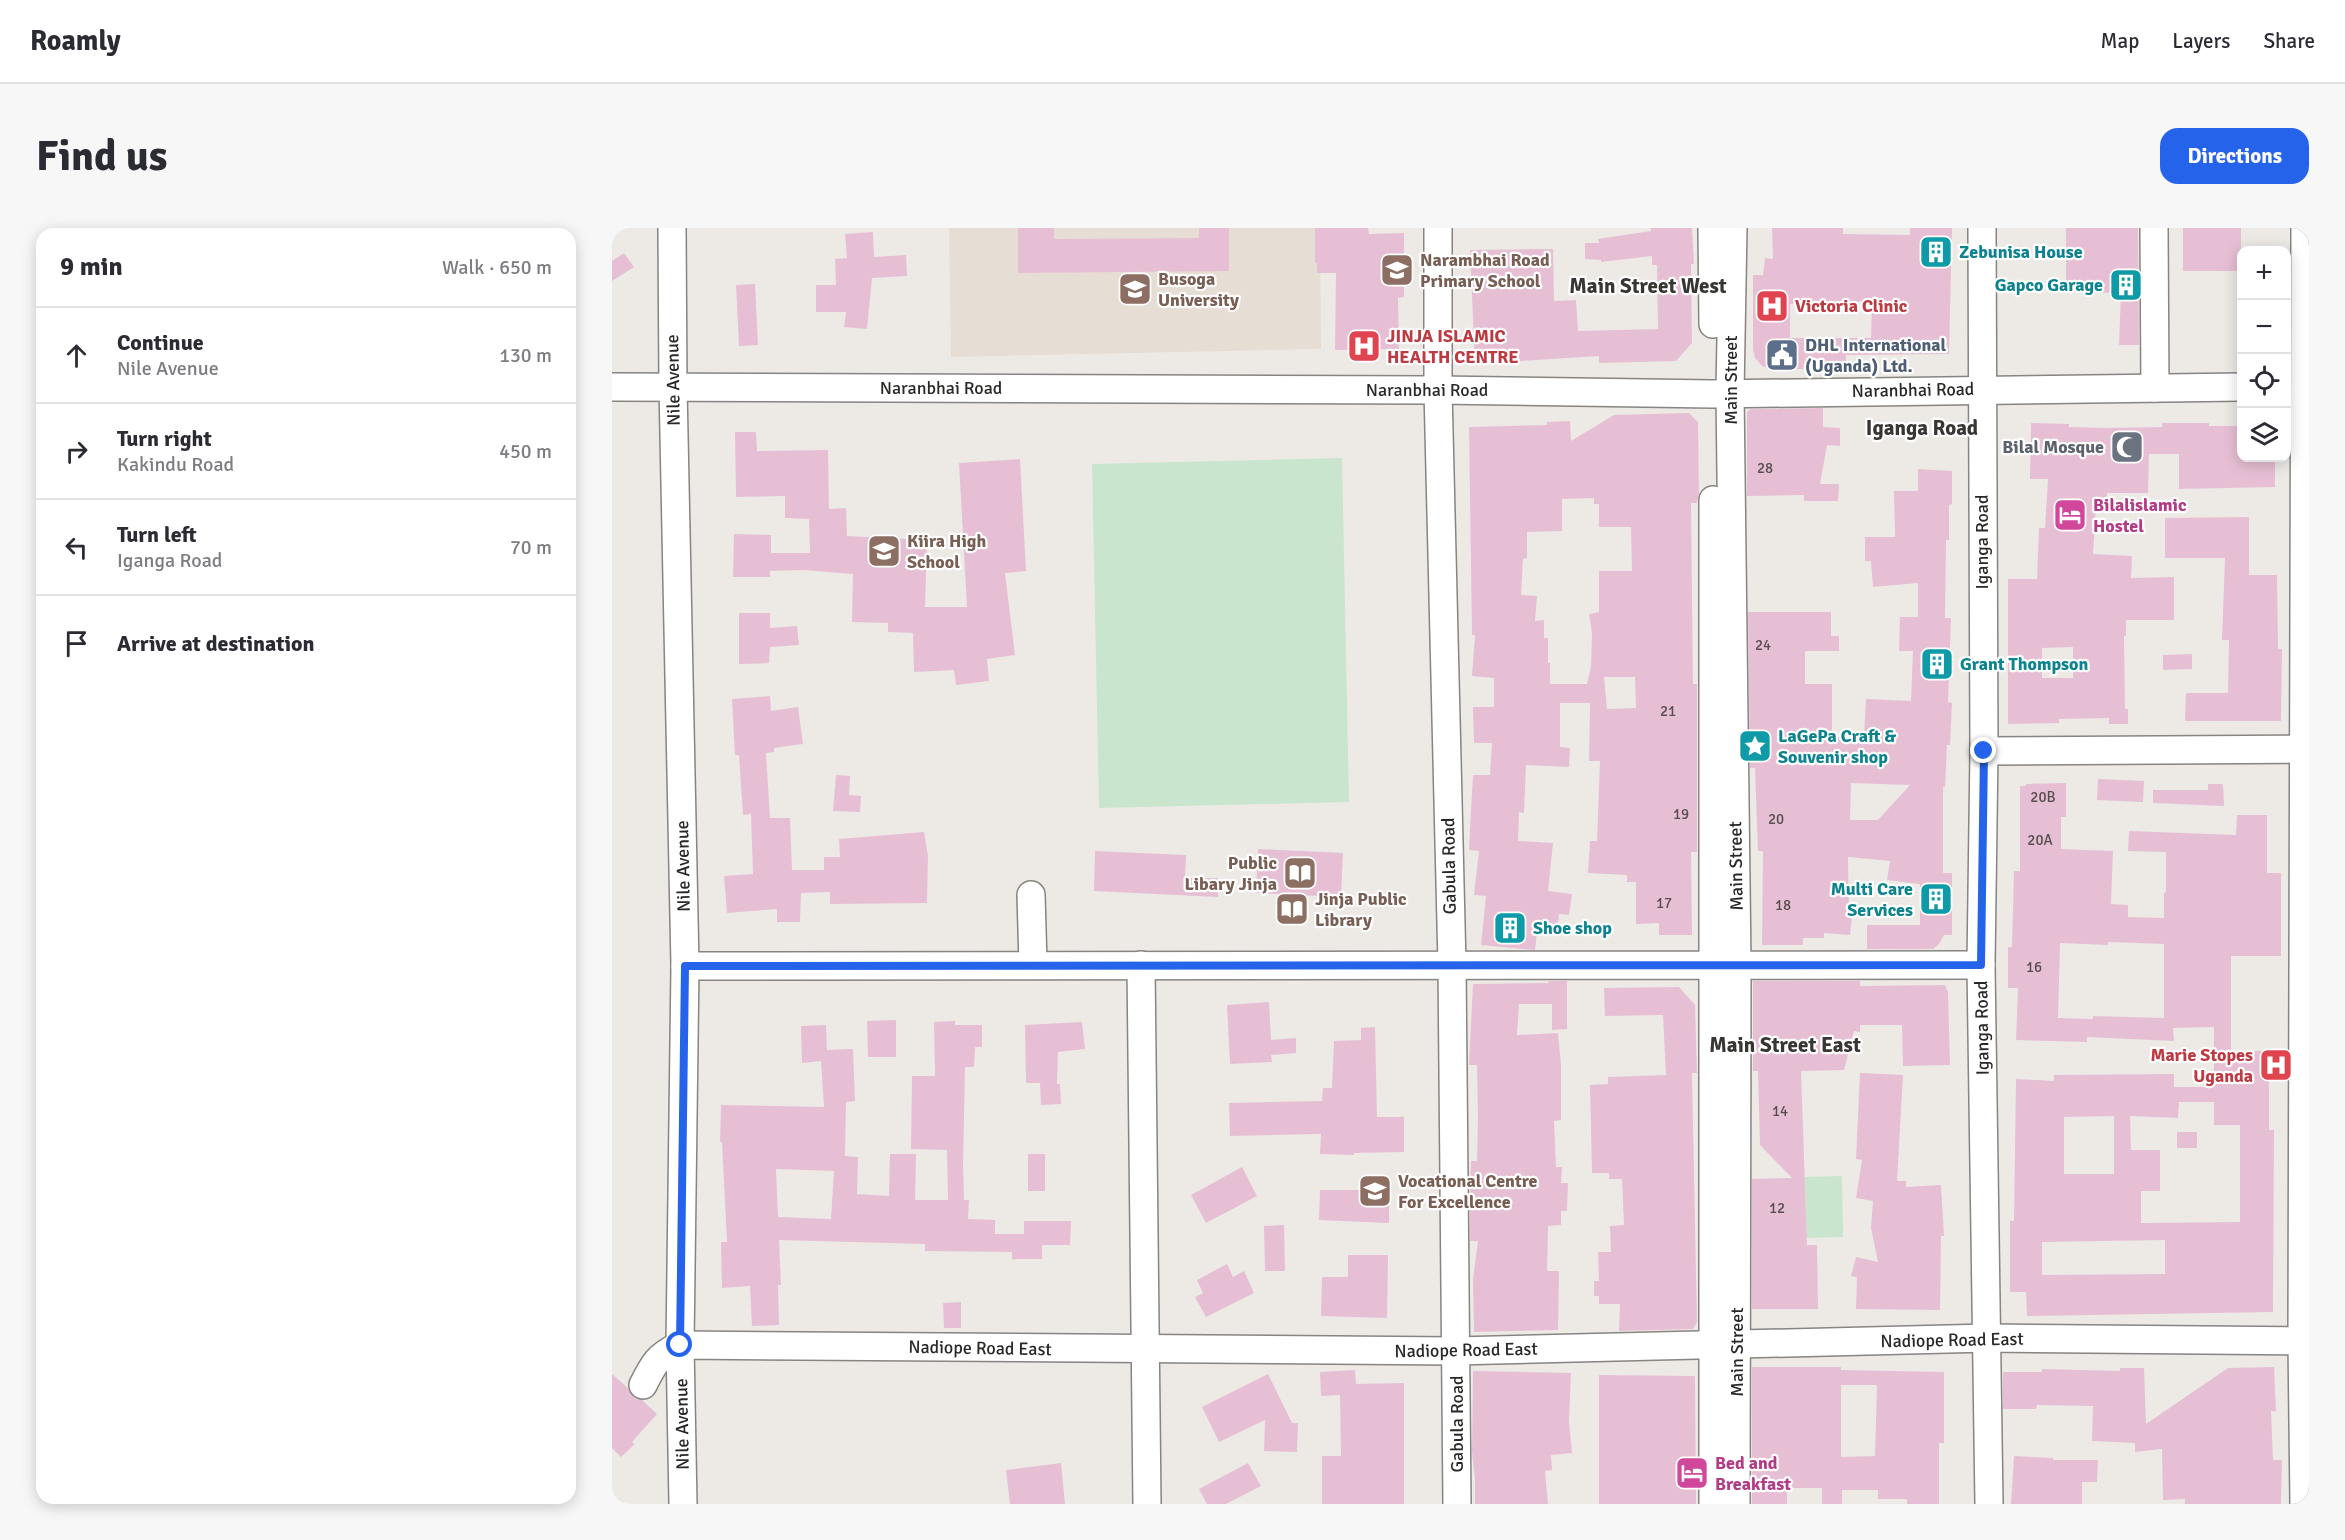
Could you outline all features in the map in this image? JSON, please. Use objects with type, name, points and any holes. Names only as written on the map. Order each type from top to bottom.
[{"type":"street","name":"Nile Avenue","points":[[672,228],[673,387],[685,966],[680,1345],[683,1504]]},
{"type":"street","name":"Gabula Road","points":[[1438,228],[1438,390],[1452,965],[1457,1504]]},
{"type":"street","name":"Main Street","points":[[1712,228],[1721,393],[1726,1345],[1736,1504]]},
{"type":"street","name":"Main Street","points":[[1721,393],[1733,228]]},
{"type":"street","name":"Iganga Road","points":[[1982,228],[1984,751],[1981,965],[1989,1504]]},
{"type":"street","points":[[2154,228],[2155,388]]},
{"type":"street","points":[[2304,1504],[2306,749],[2300,387],[2305,228]]},
{"type":"street","name":"Naranbhai Road","points":[[612,387],[1721,393],[2237,387]]},
{"type":"street","points":[[1984,751],[2306,749]]},
{"type":"street","points":[[1031,895],[1033,964]]},
{"type":"street","points":[[1141,965],[1147,1504]]},
{"type":"street","points":[[685,966],[1981,965]]},
{"type":"street","name":"Nadiope Road East","points":[[680,1345],[1456,1351],[1988,1338],[2306,1341]]},
{"type":"street","points":[[643,1385],[652,1364],[662,1354],[680,1345]]},
{"type":"street","name":"Main Street","points":[[1713,1504],[1726,1345]]},
{"type":"shaded area","name":"Busoga University","points":[[949,228],[1320,228],[1321,349],[951,357]]},
{"type":"green space","points":[[1342,458],[1349,802],[1099,808],[1092,464]]},
{"type":"green space","points":[[1842,1176],[1843,1237],[1806,1238],[1805,1177]]},
{"type":"building","points":[[1018,228],[1054,228],[1054,239],[1199,238],[1199,228],[1229,228],[1229,271],[1018,273]]},
{"type":"building","points":[[1315,228],[1368,228],[1369,234],[1404,233],[1404,297],[1398,298],[1399,349],[1335,350],[1336,273],[1317,273]]},
{"type":"building","points":[[1651,228],[1692,228],[1694,264],[1691,264],[1692,343],[1676,361],[1599,363],[1599,356],[1475,364],[1470,250],[1553,249],[1554,301],[1576,300],[1578,331],[1658,329],[1657,265],[1652,265],[1652,256],[1601,262],[1601,260],[1585,259],[1585,243],[1599,243],[1598,239],[1651,231]]},
{"type":"building","points":[[1772,228],[1843,228],[1843,234],[1910,235],[1910,228],[1952,228],[1949,354],[1846,355],[1846,361],[1829,361],[1829,369],[1770,369],[1762,366],[1755,358],[1753,350],[1753,275],[1763,275],[1765,258],[1773,259]],"holes":[[[1872,301],[1871,338],[1790,338],[1790,304]]]},
{"type":"building","points":[[2066,228],[2138,228],[2139,345],[2119,345],[2121,293],[2066,292]]},
{"type":"building","points":[[2183,228],[2241,228],[2241,246],[2237,246],[2237,271],[2183,271]]},
{"type":"building","points":[[873,232],[874,257],[906,255],[907,276],[872,278],[867,329],[844,327],[846,312],[816,312],[816,285],[836,285],[835,259],[847,258],[845,234]]},
{"type":"building","points":[[624,253],[634,267],[612,281],[612,261]]},
{"type":"building","points":[[755,284],[758,345],[739,346],[736,285]]},
{"type":"building","points":[[1823,408],[1823,427],[1840,428],[1840,446],[1827,445],[1820,484],[1839,484],[1838,501],[1804,501],[1804,495],[1747,496],[1747,412],[1751,409]]},
{"type":"building","points":[[1689,413],[1698,422],[1699,494],[1697,503],[1691,503],[1693,684],[1697,684],[1697,852],[1691,852],[1692,935],[1659,935],[1659,923],[1636,924],[1636,882],[1627,882],[1627,875],[1588,873],[1590,841],[1597,841],[1600,761],[1589,761],[1590,703],[1560,703],[1560,747],[1570,748],[1569,767],[1526,765],[1524,813],[1519,812],[1518,841],[1553,843],[1548,891],[1572,894],[1569,915],[1559,914],[1558,925],[1538,923],[1535,950],[1481,945],[1486,896],[1474,895],[1479,851],[1469,850],[1471,810],[1473,775],[1490,775],[1492,743],[1474,743],[1473,707],[1494,707],[1494,678],[1472,676],[1475,635],[1472,635],[1469,427],[1547,425],[1547,422],[1570,421],[1571,441],[1614,415]],"holes":[[[1594,498],[1594,504],[1599,504],[1599,527],[1631,527],[1632,571],[1599,571],[1599,612],[1589,614],[1592,633],[1591,667],[1587,684],[1550,684],[1548,638],[1544,638],[1544,620],[1535,621],[1537,596],[1521,595],[1523,559],[1527,558],[1527,532],[1562,531],[1562,499]],[[1604,677],[1635,677],[1636,708],[1607,709]]]},
{"type":"building","points":[[2031,423],[2104,428],[2162,427],[2162,423],[2209,423],[2209,426],[2237,426],[2237,462],[2275,462],[2275,487],[2179,489],[2179,454],[2149,454],[2148,493],[2107,493],[2107,507],[2096,506],[2093,554],[2132,556],[2131,578],[2174,577],[2174,620],[2126,620],[2126,636],[2124,636],[2125,709],[2128,709],[2128,724],[2109,724],[2109,718],[2059,719],[2059,723],[2008,724],[2008,579],[2037,579],[2039,528],[2045,528],[2048,479],[2030,479]],"holes":[[[2073,647],[2073,678],[2042,678],[2042,648]]]},
{"type":"building","points":[[735,432],[756,432],[757,451],[828,450],[829,509],[846,508],[847,536],[927,540],[925,607],[967,607],[959,463],[1020,459],[1026,571],[1005,573],[1015,655],[987,659],[989,681],[956,685],[954,670],[914,672],[913,633],[888,632],[888,623],[852,622],[853,574],[804,570],[770,571],[770,577],[733,577],[734,534],[771,535],[771,553],[810,553],[809,519],[785,518],[785,496],[736,497]]},
{"type":"building","points":[[1918,469],[1952,471],[1949,540],[1946,540],[1945,618],[1951,618],[1948,702],[1952,703],[1950,745],[1947,745],[1945,787],[1943,787],[1943,873],[1952,873],[1952,935],[1944,935],[1933,949],[1867,949],[1867,925],[1920,925],[1920,884],[1887,880],[1890,861],[1848,857],[1849,916],[1852,916],[1850,935],[1824,933],[1824,938],[1803,938],[1803,945],[1762,945],[1763,851],[1758,851],[1755,768],[1750,768],[1748,612],[1831,612],[1831,636],[1839,636],[1839,651],[1805,651],[1805,684],[1832,684],[1832,737],[1864,737],[1866,699],[1911,701],[1913,651],[1899,651],[1900,617],[1918,617],[1918,583],[1873,587],[1871,561],[1865,561],[1865,537],[1895,537],[1894,491],[1918,491]],"holes":[[[1851,783],[1910,785],[1878,820],[1850,820]]]},
{"type":"building","points":[[2249,517],[2249,575],[2277,575],[2278,649],[2282,649],[2281,721],[2185,721],[2186,693],[2228,693],[2229,640],[2222,640],[2225,558],[2165,558],[2165,518]]},
{"type":"building","points":[[739,613],[770,613],[770,628],[797,626],[799,645],[770,647],[769,663],[739,664]]},
{"type":"building","points":[[2192,654],[2192,669],[2163,670],[2163,655]]},
{"type":"building","points":[[770,696],[771,711],[798,707],[803,744],[774,748],[774,752],[766,753],[770,818],[790,818],[792,870],[824,870],[824,857],[840,857],[839,839],[924,832],[928,856],[927,903],[830,904],[830,892],[801,893],[800,922],[777,922],[777,909],[727,913],[724,876],[753,874],[751,814],[743,815],[739,755],[735,755],[732,699]]},
{"type":"building","points":[[836,775],[850,776],[849,795],[861,796],[860,812],[833,811]]},
{"type":"building","points":[[2098,779],[2144,781],[2143,802],[2097,800]]},
{"type":"building","points":[[2066,783],[2066,817],[2061,817],[2061,849],[2113,851],[2111,904],[2128,905],[2128,917],[2164,918],[2164,893],[2166,892],[2166,852],[2128,851],[2129,831],[2236,835],[2237,815],[2267,815],[2267,873],[2281,873],[2281,956],[2231,956],[2231,1051],[2269,1051],[2269,1130],[2274,1130],[2273,1312],[2027,1316],[2026,1292],[2010,1292],[2010,1221],[2014,1221],[2016,1079],[2054,1081],[2054,1075],[2174,1074],[2174,1087],[2214,1087],[2214,1027],[2173,1028],[2174,1041],[2087,1037],[2087,1042],[2016,1040],[2018,988],[2008,988],[2008,947],[2012,947],[2014,871],[2020,871],[2020,786],[2026,786],[2026,784]],"holes":[[[2108,942],[2164,944],[2164,1018],[2093,1016],[2093,1019],[2058,1018],[2060,943],[2108,945]],[[2179,1102],[2214,1102],[2214,1125],[2240,1125],[2240,1222],[2141,1223],[2141,1191],[2160,1191],[2160,1150],[2131,1150],[2130,1116],[2178,1118]],[[2114,1116],[2114,1174],[2064,1174],[2064,1117]],[[2165,1240],[2165,1274],[2042,1275],[2042,1242]]]},
{"type":"building","points":[[2208,784],[2223,784],[2224,806],[2153,803],[2153,790],[2208,790]]},
{"type":"building","name":"Public Libary Jinja","points":[[1258,849],[1343,853],[1341,897],[1256,893]]},
{"type":"building","points":[[1095,851],[1186,855],[1185,878],[1218,878],[1218,897],[1094,891]]},
{"type":"building","points":[[1548,981],[1567,981],[1567,1029],[1552,1030],[1552,1004],[1519,1004],[1517,1035],[1558,1033],[1561,1065],[1561,1120],[1554,1121],[1556,1167],[1562,1167],[1561,1183],[1568,1183],[1567,1211],[1561,1211],[1561,1225],[1548,1226],[1547,1271],[1559,1271],[1558,1330],[1474,1332],[1473,1279],[1478,1241],[1470,1241],[1470,1192],[1471,1161],[1477,1161],[1478,1115],[1477,1065],[1469,1065],[1473,984],[1549,983]]},
{"type":"building","points":[[1753,981],[1860,981],[1860,986],[1945,985],[1948,992],[1950,1065],[1903,1066],[1902,1025],[1860,1025],[1860,1032],[1854,1031],[1844,1070],[1801,1071],[1807,1245],[1817,1245],[1818,1309],[1752,1309],[1752,1179],[1792,1178],[1760,1145],[1758,1071],[1753,1071]]},
{"type":"building","points":[[1679,987],[1695,1005],[1697,1073],[1692,1073],[1697,1322],[1693,1329],[1619,1331],[1620,1304],[1599,1304],[1599,1296],[1594,1296],[1594,1281],[1599,1281],[1598,1252],[1611,1252],[1610,1226],[1624,1225],[1622,1179],[1609,1179],[1609,1173],[1592,1173],[1590,1085],[1608,1084],[1608,1077],[1666,1075],[1663,1015],[1605,1016],[1604,988]]},
{"type":"building","points":[[1269,1002],[1271,1040],[1296,1038],[1296,1053],[1271,1055],[1272,1062],[1230,1064],[1227,1005]]},
{"type":"building","points":[[896,1020],[896,1057],[868,1057],[867,1021]]},
{"type":"building","points":[[955,1021],[955,1025],[982,1025],[982,1047],[975,1047],[974,1067],[965,1067],[963,1164],[964,1200],[969,1200],[968,1219],[995,1220],[995,1234],[1024,1234],[1024,1221],[1071,1221],[1070,1245],[1042,1245],[1042,1259],[1012,1259],[1012,1252],[925,1251],[925,1244],[779,1240],[781,1285],[778,1285],[779,1325],[752,1326],[750,1286],[722,1288],[721,1242],[727,1242],[722,1142],[720,1142],[721,1105],[824,1107],[821,1061],[802,1063],[801,1026],[826,1025],[827,1050],[853,1049],[855,1101],[846,1102],[845,1156],[858,1157],[857,1194],[889,1196],[890,1154],[916,1154],[915,1200],[948,1200],[947,1150],[911,1149],[912,1076],[935,1076],[934,1022]],"holes":[[[776,1169],[834,1171],[831,1219],[778,1217]]]},
{"type":"building","points":[[1082,1022],[1085,1049],[1058,1052],[1057,1084],[1060,1084],[1061,1104],[1041,1105],[1040,1083],[1026,1083],[1025,1025]]},
{"type":"building","points":[[1375,1027],[1377,1117],[1404,1117],[1404,1152],[1354,1153],[1354,1155],[1320,1154],[1321,1134],[1230,1136],[1229,1103],[1322,1101],[1323,1088],[1332,1088],[1334,1041],[1361,1040],[1361,1028]]},
{"type":"building","points":[[1860,1073],[1903,1075],[1897,1181],[1906,1181],[1906,1187],[1941,1185],[1944,1236],[1941,1236],[1940,1310],[1856,1309],[1857,1277],[1851,1276],[1856,1257],[1878,1262],[1871,1228],[1873,1201],[1856,1198],[1862,1160],[1856,1159]]},
{"type":"building","points":[[2177,1132],[2197,1132],[2197,1148],[2177,1148]]},
{"type":"building","points":[[1028,1154],[1045,1154],[1045,1191],[1028,1191]]},
{"type":"building","points":[[1242,1167],[1257,1196],[1206,1223],[1191,1195]]},
{"type":"building","points":[[1320,1190],[1389,1190],[1389,1223],[1319,1220]]},
{"type":"building","points":[[1284,1225],[1285,1271],[1265,1271],[1264,1226]]},
{"type":"building","points":[[1348,1255],[1388,1255],[1387,1318],[1321,1316],[1322,1277],[1348,1277]]},
{"type":"building","points":[[1227,1264],[1233,1277],[1244,1271],[1254,1293],[1206,1317],[1195,1297],[1203,1293],[1197,1280]]},
{"type":"building","points":[[961,1302],[961,1328],[944,1328],[943,1303]]},
{"type":"building","points":[[1752,1367],[1841,1367],[1841,1370],[1944,1372],[1944,1443],[1939,1443],[1939,1504],[1907,1504],[1907,1499],[1878,1499],[1878,1490],[1842,1490],[1842,1504],[1822,1504],[1822,1488],[1787,1488],[1787,1504],[1752,1504]],"holes":[[[1841,1385],[1877,1385],[1875,1456],[1841,1457]]]},
{"type":"building","points":[[2274,1367],[2276,1411],[2271,1411],[2273,1460],[2282,1460],[2281,1504],[2185,1504],[2185,1499],[2163,1500],[2162,1449],[2135,1452],[2135,1443],[2092,1441],[2093,1406],[2037,1405],[2036,1409],[2003,1409],[2003,1372],[2042,1372],[2042,1369],[2120,1371],[2120,1368],[2144,1368],[2146,1424],[2228,1368]]},
{"type":"building","points":[[1355,1370],[1356,1384],[1404,1383],[1404,1504],[1322,1504],[1322,1456],[1341,1456],[1340,1395],[1321,1396],[1320,1372]]},
{"type":"building","points":[[1473,1371],[1571,1373],[1569,1422],[1572,1453],[1551,1455],[1552,1470],[1545,1471],[1548,1504],[1475,1504],[1472,1452]]},
{"type":"building","points":[[612,1374],[628,1388],[635,1399],[642,1400],[657,1414],[632,1442],[635,1444],[621,1457],[612,1448]]},
{"type":"building","points":[[1268,1374],[1292,1423],[1298,1423],[1297,1452],[1264,1451],[1265,1420],[1219,1442],[1202,1407]]},
{"type":"building","points":[[1599,1375],[1695,1376],[1696,1504],[1599,1504]]},
{"type":"building","points":[[2014,1456],[2053,1458],[2053,1460],[2098,1460],[2097,1482],[2082,1482],[2082,1504],[2011,1504]]},
{"type":"building","points":[[1061,1463],[1065,1504],[1010,1504],[1006,1470]]},
{"type":"building","points":[[1248,1463],[1261,1486],[1226,1504],[1207,1504],[1199,1489]]},
{"type":"place","name":"Zebunisa House","points":[[1936,252]]},
{"type":"place","name":"Narambhai Road Primary School","points":[[1397,270]]},
{"type":"place","name":"Gapco Garage","points":[[2126,285]]},
{"type":"place","name":"Busoga University","points":[[1135,289]]},
{"type":"place","name":"Victoria Clinic","points":[[1772,306]]},
{"type":"place","name":"JINJA ISLAMIC HEALTH CENTRE","points":[[1364,346]]},
{"type":"place","name":"DHL International (Uganda) Ltd.","points":[[1782,355]]},
{"type":"place","name":"Bilal Mosque","points":[[2127,447]]},
{"type":"place","name":"Bilalislamic Hostel","points":[[2070,515]]},
{"type":"place","name":"Kiira High School","points":[[884,551]]},
{"type":"place","name":"Grant Thompson","points":[[1937,664]]},
{"type":"place","name":"LaGePa Craft & Souvenir shop","points":[[1755,746]]},
{"type":"place","name":"Public Libary Jinja","points":[[1300,873]]},
{"type":"place","name":"Multi Care Services","points":[[1936,899]]},
{"type":"place","name":"Jinja Public Library","points":[[1292,909]]},
{"type":"place","name":"Shoe shop","points":[[1510,928]]},
{"type":"place","name":"Marie Stopes Uganda","points":[[2276,1065]]},
{"type":"place","name":"Vocational Centre For Excellence","points":[[1375,1191]]},
{"type":"place","name":"Bed and Breakfast","points":[[1692,1473]]},
{"type":"district","name":"Main Street West","points":[[1648,286]]},
{"type":"district","name":"Iganga Road","points":[[1922,428]]},
{"type":"district","name":"Main Street East","points":[[1785,1045]]},
{"type":"route","points":[[680,1345],[685,966],[1981,965],[1984,751]]}]
